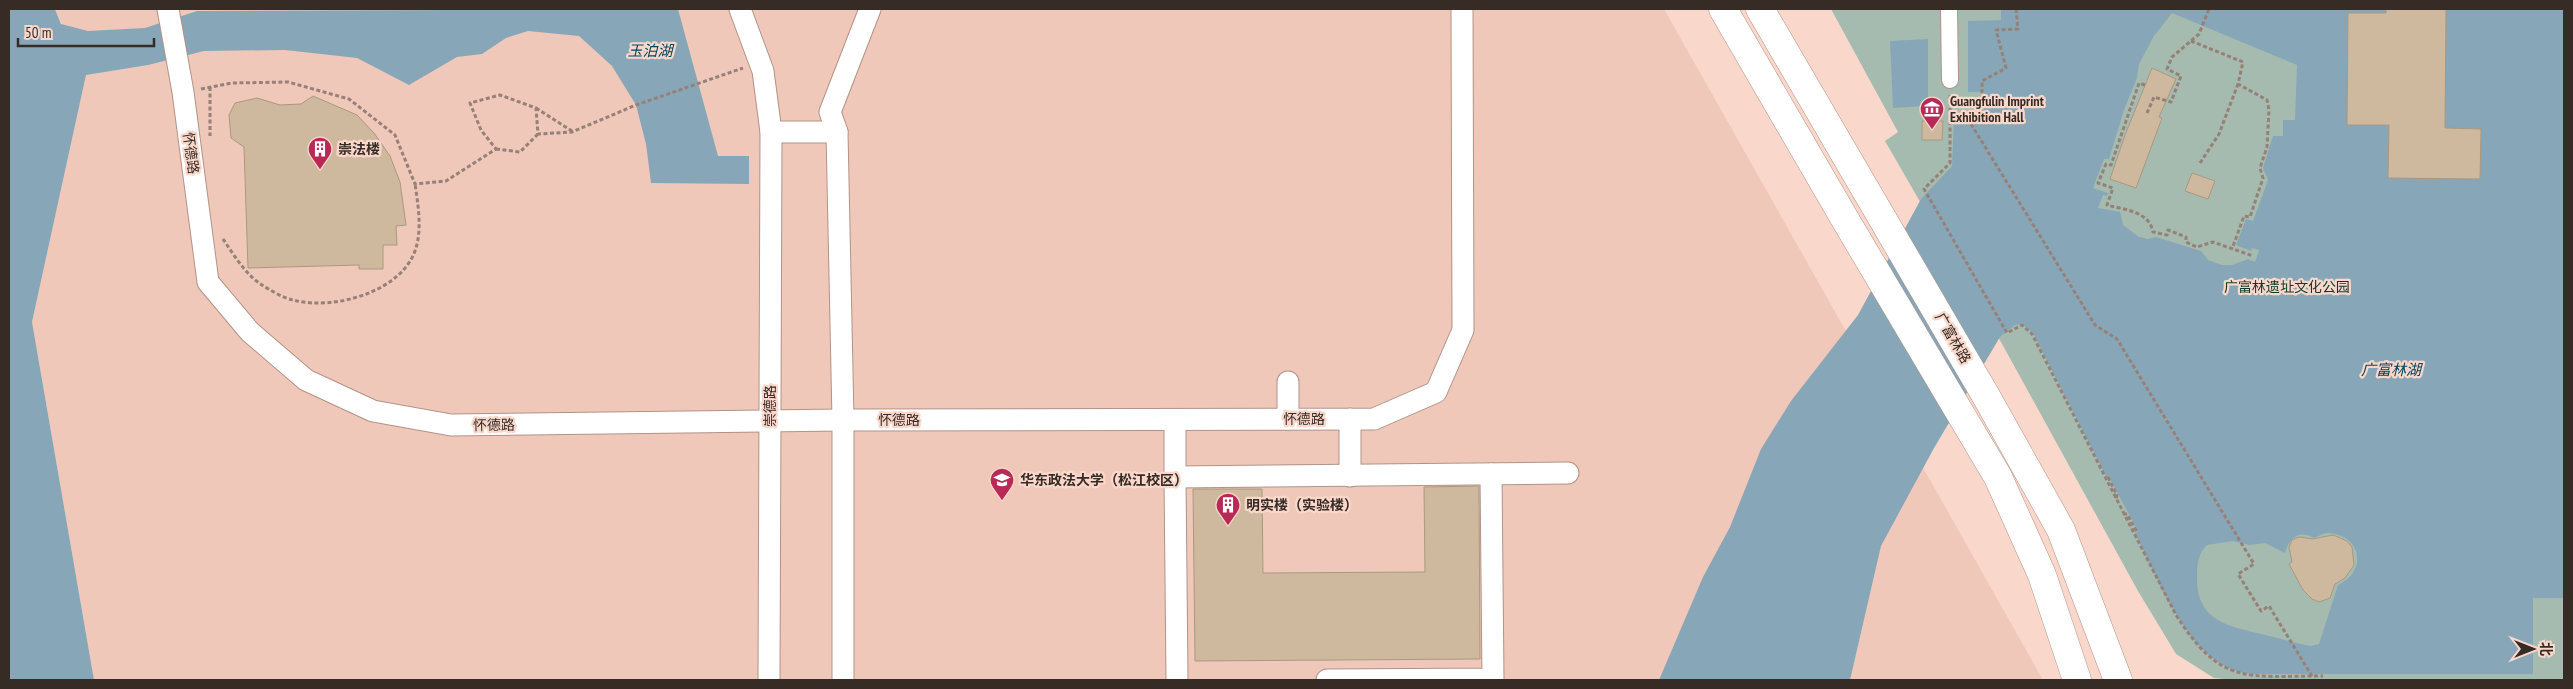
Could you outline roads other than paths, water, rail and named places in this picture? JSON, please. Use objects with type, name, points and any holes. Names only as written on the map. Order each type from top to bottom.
[{"type":"main road","points":[[1723,9],[1998,477],[2042,575],[2077,680]]},
{"type":"main road","name":"广富林路","points":[[1760,9],[1893,235],[2061,530],[2118,680]]},
{"type":"street","name":"怀德路","points":[[168,9],[183,92],[208,282],[250,332],[306,380],[374,411],[451,425],[843,420],[1374,419],[1436,392],[1463,330],[1462,9]]},
{"type":"street","name":"崇德路","points":[[740,9],[760,62],[771,132],[769,680]]},
{"type":"street","points":[[843,680],[843,420],[837,132],[830,112],[870,9]]},
{"type":"street","points":[[1949,9],[1950,80]]},
{"type":"street","points":[[771,132],[837,132]]},
{"type":"street","points":[[1288,382],[1288,419]]},
{"type":"street","points":[[1350,419],[1350,476]]},
{"type":"street","points":[[1175,420],[1177,680]]},
{"type":"street","points":[[1175,477],[1568,473]]},
{"type":"street","points":[[1327,680],[1493,679],[1491,474]]},
{"type":"water","name":"玉泊湖","points":[[9,9],[55,9],[61,24],[88,31],[145,28],[197,11],[678,9],[718,156],[749,156],[749,184],[651,183],[646,144],[636,105],[612,66],[579,36],[528,31],[506,38],[482,54],[457,57],[409,85],[357,58],[285,50],[204,51],[148,65],[86,75],[32,322],[94,680],[9,680]]},
{"type":"water","name":"广富林湖","points":[[2001,9],[2564,9],[2564,598],[2533,598],[2533,674],[2253,674],[2231,669],[2212,657],[2195,640],[2180,620],[2135,533],[2138,531],[2109,477],[2107,478],[2033,333],[2022,324],[2015,325],[2000,337],[1934,448],[1881,546],[1850,680],[1659,680],[1703,577],[1730,527],[1761,449],[1791,401],[1858,315],[1921,199],[1952,166],[1954,118],[1984,118],[1984,92],[1968,92],[1968,21],[2001,20]],"holes":[[[2172,13],[2297,65],[2295,120],[2283,120],[2283,136],[2273,136],[2263,168],[2268,180],[2253,221],[2246,219],[2236,245],[2251,251],[2252,248],[2259,250],[2255,262],[2248,259],[2232,265],[2222,265],[2208,260],[2201,251],[2156,237],[2148,239],[2139,237],[2123,225],[2120,212],[2098,208],[2103,195],[2107,196],[2108,193],[2093,188],[2104,159],[2109,159],[2124,110],[2137,78],[2139,64],[2154,36]],[[2325,533],[2337,534],[2347,539],[2357,553],[2357,562],[2354,571],[2348,579],[2338,585],[2319,644],[2310,646],[2237,628],[2216,619],[2202,603],[2198,591],[2197,568],[2200,555],[2207,545],[2233,541],[2249,545],[2265,543],[2285,553],[2289,543],[2295,536],[2304,534],[2314,538]]]},
{"type":"water","points":[[1928,39],[1928,101],[1925,101],[1925,106],[1893,108],[1890,41]]},
{"type":"place","name":"Guangfulin Imprint Exhibition Hall","points":[[1932,130]]},
{"type":"place","name":"崇法楼","points":[[320,170]]},
{"type":"place","name":"华东政法大学（松江校区）","points":[[1002,501]]},
{"type":"place","name":"明实楼（实验楼）","points":[[1228,526]]},
{"type":"park label","name":"广富林遗址文化公园","points":[[2287,287]]}]
